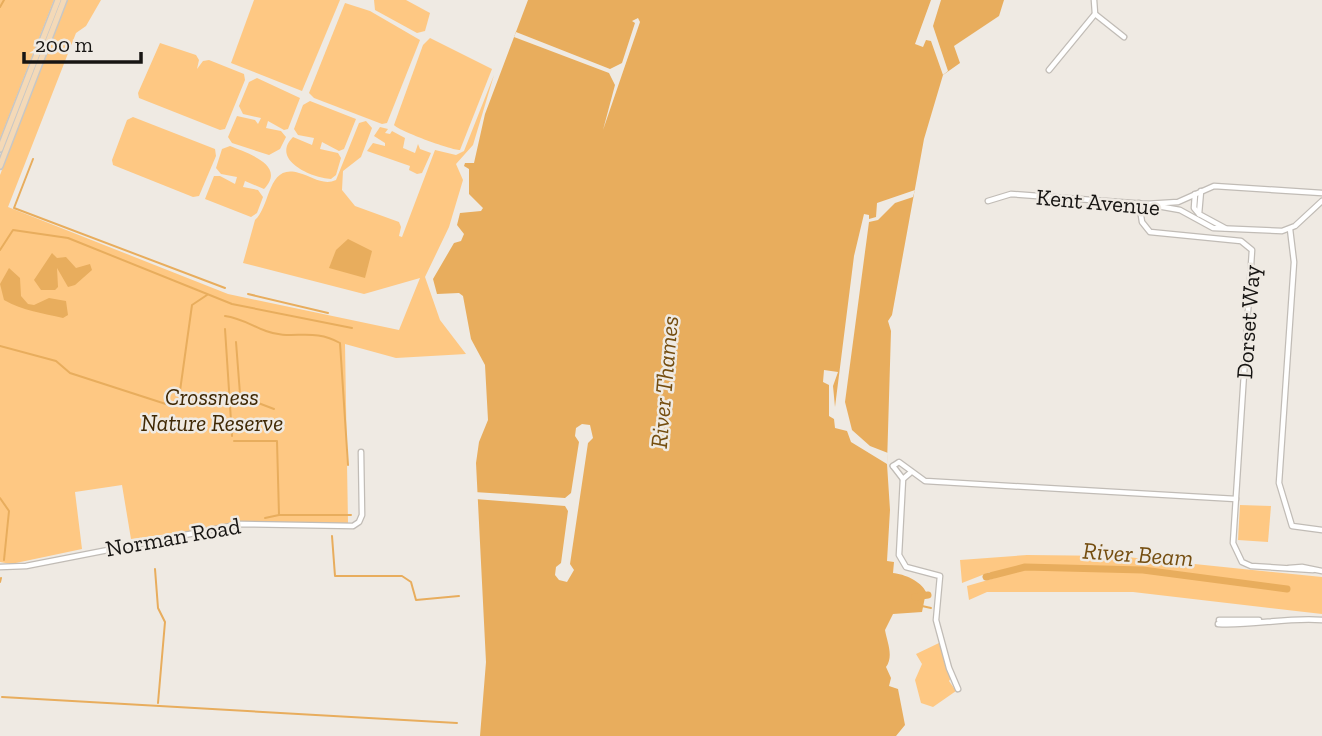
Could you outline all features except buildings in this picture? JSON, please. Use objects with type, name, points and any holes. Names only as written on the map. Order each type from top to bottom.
[{"type":"main road","points":[[0,149],[58,0]]},
{"type":"main road","points":[[0,166],[64,0]]},
{"type":"street","points":[[1049,70],[1095,14],[1094,0]]},
{"type":"street","points":[[1095,14],[1124,37]]},
{"type":"street","points":[[1146,204],[1189,198],[1202,189],[1224,186],[1322,193]]},
{"type":"street","points":[[1202,189],[1199,214],[1226,229]]},
{"type":"street","points":[[1309,192],[1316,197],[1315,206]]},
{"type":"street","name":"Kent Avenue","points":[[1196,193],[1194,208],[1199,214]]},
{"type":"street","name":"Kent Avenue","points":[[988,201],[1011,194],[1139,203],[1189,215],[1189,198]]},
{"type":"street","points":[[1189,215],[1213,228],[1290,229],[1322,201]]},
{"type":"street","name":"Dorset Way","points":[[1139,203],[1142,222],[1150,232],[1241,242],[1252,250],[1233,532],[1235,551],[1242,562],[1256,567],[1287,569],[1296,566],[1322,571]]},
{"type":"street","points":[[1290,229],[1294,262],[1279,486],[1292,526],[1322,530]]},
{"type":"street","name":"Norman Road","points":[[1,567],[26,566],[241,524],[353,526],[359,522],[362,515],[362,452]]},
{"type":"street","points":[[958,689],[948,668],[936,621],[940,576],[911,570],[901,562],[903,479],[893,466],[899,463],[925,481],[1236,499]]},
{"type":"street","points":[[903,479],[910,473]]},
{"type":"street","points":[[1219,622],[1322,620]]},
{"type":"green space","points":[[0,0],[54,0],[0,139]]},
{"type":"green space","name":"Crossness Nature Reserve","points":[[67,0],[101,0],[86,26],[76,33],[8,207],[228,294],[399,330],[420,278],[364,294],[243,263],[255,220],[275,180],[281,174],[299,173],[322,181],[336,180],[359,123],[366,121],[372,128],[361,157],[343,171],[342,190],[355,206],[399,222],[399,236],[402,237],[435,150],[456,155],[464,151],[494,75],[473,145],[456,164],[463,180],[449,227],[425,277],[440,320],[466,354],[396,358],[345,344],[348,523],[233,525],[131,539],[122,485],[75,492],[82,549],[11,564],[0,562],[0,175]]},
{"type":"green space","points":[[254,0],[340,0],[302,91],[231,63]]},
{"type":"green space","points":[[374,0],[406,0],[430,13],[425,31],[417,33],[375,10]]},
{"type":"green space","points":[[345,3],[370,11],[420,40],[387,123],[382,124],[314,98],[309,93]]},
{"type":"green space","points":[[430,38],[492,69],[460,150],[424,139],[394,125],[423,45]]},
{"type":"green space","points":[[160,43],[196,55],[199,60],[197,69],[203,61],[209,60],[244,74],[245,80],[225,129],[220,130],[139,98],[138,93]]},
{"type":"green space","points":[[257,78],[300,98],[288,129],[284,130],[268,121],[266,128],[281,131],[286,137],[280,149],[269,155],[232,143],[228,137],[237,116],[255,120],[258,124],[261,118],[243,114],[239,106],[249,82]]},
{"type":"green space","points":[[310,101],[356,119],[344,149],[339,151],[322,142],[320,149],[338,153],[341,158],[336,175],[331,179],[314,175],[296,166],[287,153],[287,145],[293,137],[312,145],[314,138],[298,135],[294,129],[303,105]]},
{"type":"green space","points":[[133,117],[215,149],[216,156],[199,196],[193,197],[113,165],[112,160],[127,120]]},
{"type":"green space","points":[[380,127],[388,129],[385,133],[390,134],[392,131],[405,138],[403,148],[415,153],[418,144],[420,149],[431,153],[422,173],[417,174],[409,170],[410,166],[367,151],[373,143],[385,146],[385,143],[374,136]]},
{"type":"green space","points":[[230,146],[262,161],[271,173],[270,181],[264,189],[245,181],[243,187],[258,190],[263,197],[257,213],[251,217],[205,199],[214,176],[220,176],[235,184],[237,177],[221,174],[216,168],[222,149]]},
{"type":"green space","points":[[1240,505],[1271,506],[1268,542],[1238,540]]},
{"type":"green space","points":[[1027,555],[1117,556],[1322,577],[1322,614],[1133,592],[987,592],[969,600],[967,586],[995,578],[990,572],[962,583],[960,560]]},
{"type":"green space","points":[[939,643],[951,678],[949,681],[956,691],[933,707],[921,703],[915,680],[922,664],[916,654]]},
{"type":"water","name":"River Thames","points":[[528,0],[1004,0],[999,16],[954,46],[960,63],[943,75],[924,139],[892,315],[888,321],[891,331],[887,464],[890,510],[887,561],[894,562],[893,573],[912,579],[926,592],[922,612],[893,614],[885,630],[890,654],[886,667],[891,678],[889,686],[898,689],[905,725],[896,736],[480,736],[486,662],[476,463],[479,442],[488,420],[485,365],[471,339],[463,296],[459,293],[437,294],[433,279],[454,243],[461,241],[464,234],[457,225],[460,213],[481,211],[483,208],[469,194],[469,169],[464,166],[465,163],[474,163],[485,114]]},
{"type":"water","points":[[348,239],[372,251],[365,278],[329,268],[336,250]]},
{"type":"water","points":[[52,253],[57,258],[66,257],[76,268],[90,264],[92,270],[75,285],[68,287],[57,268],[58,287],[55,290],[41,290],[34,280]]},
{"type":"water","points":[[9,268],[20,278],[21,296],[28,304],[34,305],[49,298],[66,301],[68,315],[63,318],[41,313],[4,300],[0,284]]},
{"type":"pier","points":[[931,0],[941,0],[933,26],[948,71],[943,75],[931,41],[926,40],[923,47],[915,44]]},
{"type":"pier","points":[[638,18],[640,22],[603,130],[615,85],[609,73],[514,37],[516,32],[610,69],[622,63],[635,23],[632,21]]},
{"type":"pier","points":[[915,190],[913,197],[895,203],[878,220],[869,222],[845,402],[852,430],[870,446],[888,453],[887,464],[851,442],[847,431],[835,428],[834,419],[829,416],[829,385],[823,382],[824,370],[838,372],[833,386],[835,407],[854,256],[864,214],[869,215],[869,219],[876,217],[877,203]]},
{"type":"pier","points":[[582,424],[590,425],[593,438],[588,443],[570,564],[574,570],[567,582],[559,580],[555,575],[556,567],[561,563],[568,511],[565,506],[475,499],[474,492],[565,498],[571,493],[579,442],[575,436],[576,428]]},
{"type":"waterway","points":[[0,7],[4,0]]},
{"type":"waterway","points":[[33,159],[14,208],[225,288]]},
{"type":"waterway","points":[[0,250],[13,230],[68,238],[232,304],[352,328]]},
{"type":"waterway","points":[[248,294],[328,313]]},
{"type":"waterway","points":[[0,346],[56,361],[70,373],[172,406],[179,398],[192,305],[207,295]]},
{"type":"waterway","points":[[225,316],[275,334],[320,336],[340,343],[348,465]]},
{"type":"waterway","points":[[225,329],[232,436]]},
{"type":"waterway","points":[[236,342],[240,394]]},
{"type":"waterway","points":[[248,399],[274,409]]},
{"type":"waterway","points":[[234,441],[277,441],[279,515]]},
{"type":"waterway","points":[[0,498],[9,511],[4,560]]},
{"type":"waterway","points":[[265,518],[279,515],[351,515]]},
{"type":"waterway","points":[[332,536],[335,576],[402,576],[411,582],[416,600],[459,596]]},
{"type":"waterway","name":"River Beam","points":[[986,577],[1025,567],[1143,570],[1287,589]]},
{"type":"waterway","points":[[155,569],[158,608],[165,622],[158,703]]},
{"type":"waterway","points":[[0,582],[1,578]]},
{"type":"waterway","name":"River Beam","points":[[915,597],[928,595]]},
{"type":"waterway","points":[[922,606],[931,608]]},
{"type":"waterway","points":[[2,697],[457,723]]}]
